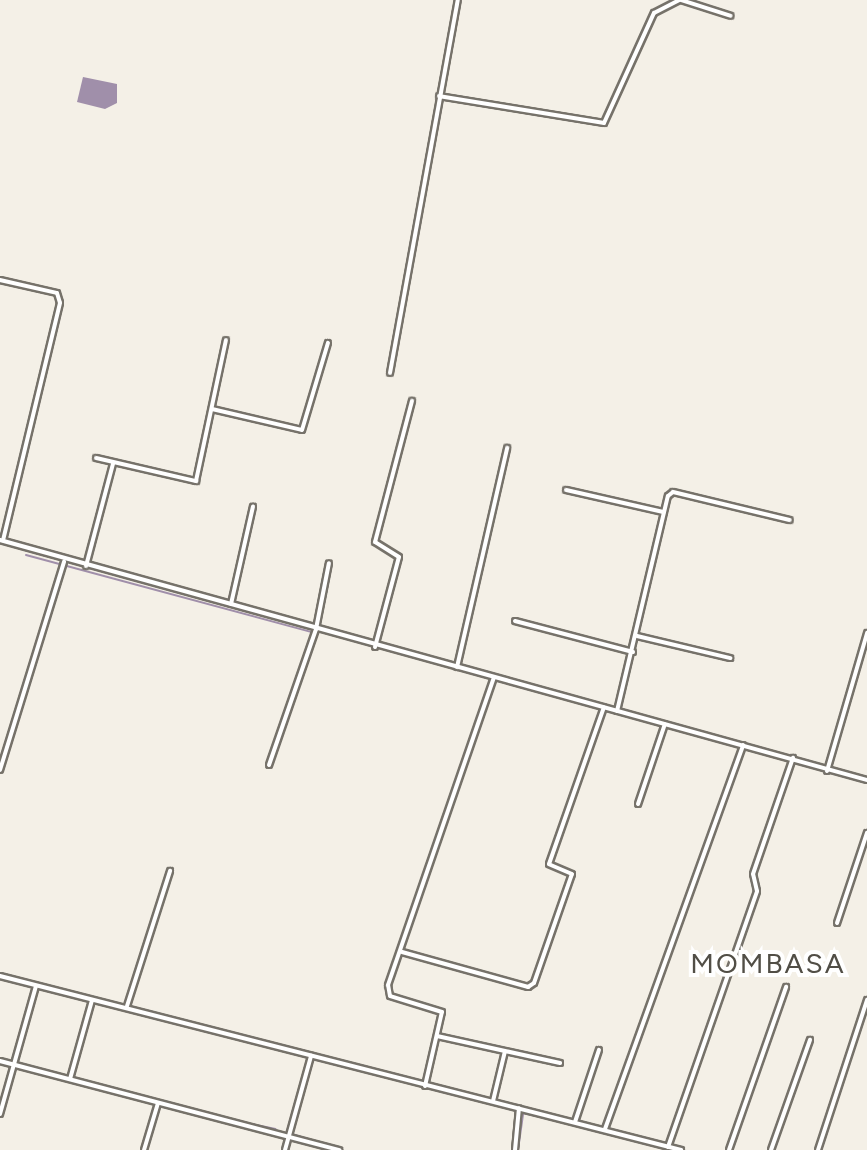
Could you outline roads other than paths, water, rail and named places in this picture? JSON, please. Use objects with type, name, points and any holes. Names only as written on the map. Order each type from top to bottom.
[{"type":"street","points":[[390,373],[458,0]]},
{"type":"street","points":[[439,96],[604,123],[654,13],[680,0],[731,16]]},
{"type":"street","points":[[0,280],[57,293],[60,303],[2,541],[375,647],[867,780]]},
{"type":"street","points":[[96,458],[196,481],[226,340]]},
{"type":"street","points":[[212,409],[302,430],[328,343]]},
{"type":"street","points":[[375,647],[399,557],[375,542],[412,401]]},
{"type":"street","points":[[457,667],[507,448]]},
{"type":"street","points":[[86,567],[113,464]]},
{"type":"street","points":[[566,490],[664,512]]},
{"type":"street","points":[[617,711],[664,512],[673,492],[790,520]]},
{"type":"street","points":[[231,604],[253,506]]},
{"type":"street","points":[[0,770],[64,561]]},
{"type":"street","points":[[269,765],[316,629],[329,563]]},
{"type":"street","points":[[515,621],[633,652]]},
{"type":"street","points":[[827,771],[867,633]]},
{"type":"street","points":[[637,636],[730,658]]},
{"type":"street","points":[[425,1086],[442,1012],[388,992],[494,678]]},
{"type":"street","points":[[402,952],[528,987],[534,983],[572,874],[549,864],[604,707]]},
{"type":"street","points":[[638,804],[665,724]]},
{"type":"street","points":[[605,1129],[743,745]]},
{"type":"street","points":[[668,1147],[757,891],[753,874],[793,758]]},
{"type":"street","points":[[837,923],[867,833]]},
{"type":"street","points":[[127,1006],[170,871]]},
{"type":"street","points":[[0,976],[681,1150]]},
{"type":"street","points":[[0,1114],[36,986]]},
{"type":"street","points":[[729,1150],[786,987]]},
{"type":"street","points":[[70,1079],[92,1000]]},
{"type":"street","points":[[818,1150],[867,1000]]},
{"type":"street","points":[[437,1036],[560,1063]]},
{"type":"street","points":[[771,1150],[810,1040]]},
{"type":"street","points":[[575,1122],[599,1050]]},
{"type":"street","points":[[493,1101],[505,1051]]},
{"type":"street","points":[[285,1150],[311,1056]]},
{"type":"street","points":[[0,1061],[340,1150]]},
{"type":"street","points":[[144,1150],[158,1103]]},
{"type":"street","points":[[515,1150],[519,1108]]},
{"type":"waterway","points":[[36,553],[313,629]]},
{"type":"waterway","points":[[26,555],[312,632]]},
{"type":"waterway","points":[[298,1049],[378,1071]]},
{"type":"waterway","points":[[305,1071],[308,1058]]},
{"type":"waterway","points":[[297,1113],[312,1060]]},
{"type":"waterway","points":[[338,1064],[510,1108]]},
{"type":"waterway","points":[[291,1121],[302,1081]]},
{"type":"waterway","points":[[508,1104],[519,1105]]},
{"type":"waterway","points":[[518,1150],[523,1113],[563,1122]]},
{"type":"waterway","points":[[569,1123],[598,1131]]},
{"type":"waterway","points":[[252,1124],[275,1129]]},
{"type":"waterway","points":[[250,1129],[268,1133]]},
{"type":"waterway","points":[[292,1134],[316,1142]]},
{"type":"waterway","points":[[290,1139],[332,1150]]},
{"type":"waterway","points":[[287,1150],[290,1141]]},
{"type":"district","name":"MOMBASA","points":[[768,963]]}]
